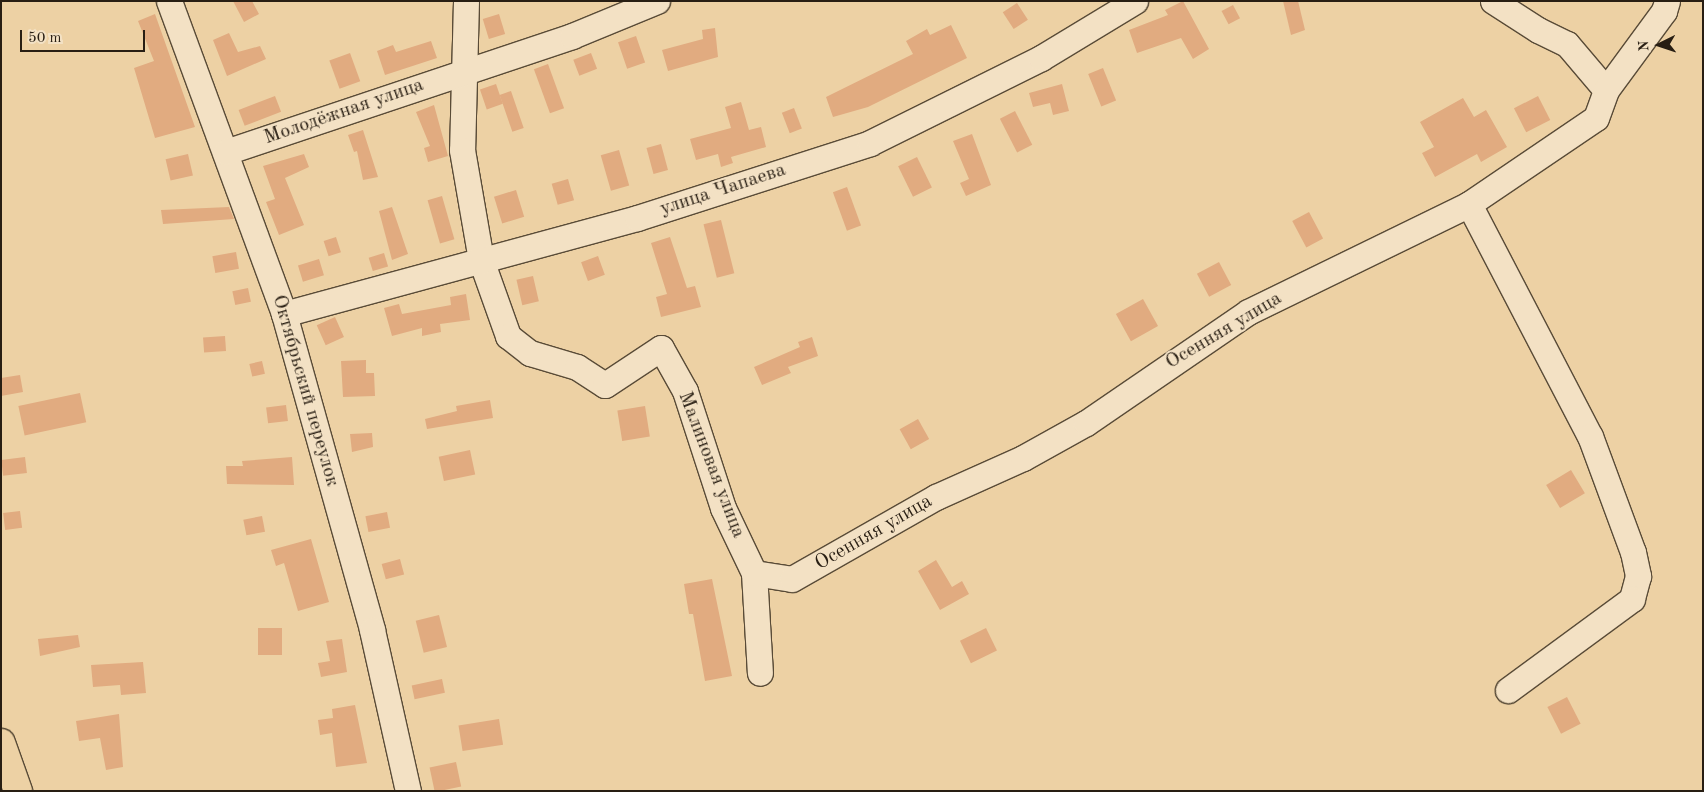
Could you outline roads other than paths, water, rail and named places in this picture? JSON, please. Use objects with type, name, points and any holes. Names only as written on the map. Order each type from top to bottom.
[{"type":"main road","points":[[1,742],[18,791]]},
{"type":"street","name":"Октябрьский переулок","points":[[169,1],[284,314],[372,630],[408,791]]},
{"type":"street","points":[[466,1],[462,72],[462,150],[481,260]]},
{"type":"street","name":"Молодёжная улица","points":[[226,152],[572,36],[657,1]]},
{"type":"street","name":"улица Чапаева","points":[[284,314],[637,218],[870,143],[1041,58],[1134,1]]},
{"type":"street","points":[[1493,1],[1538,30],[1567,44],[1606,90]]},
{"type":"street","name":"Осенняя улица","points":[[754,573],[792,579],[936,497],[1023,458],[1086,423],[1248,312],[1469,204],[1596,118],[1606,90],[1664,11],[1667,1]]},
{"type":"street","points":[[1469,204],[1590,436],[1633,552],[1638,576],[1632,599],[1508,690]]},
{"type":"street","name":"Малиновая улица","points":[[481,260],[508,336],[530,353],[577,367],[605,385],[661,348],[685,391],[723,508],[754,573],[760,673]]}]
